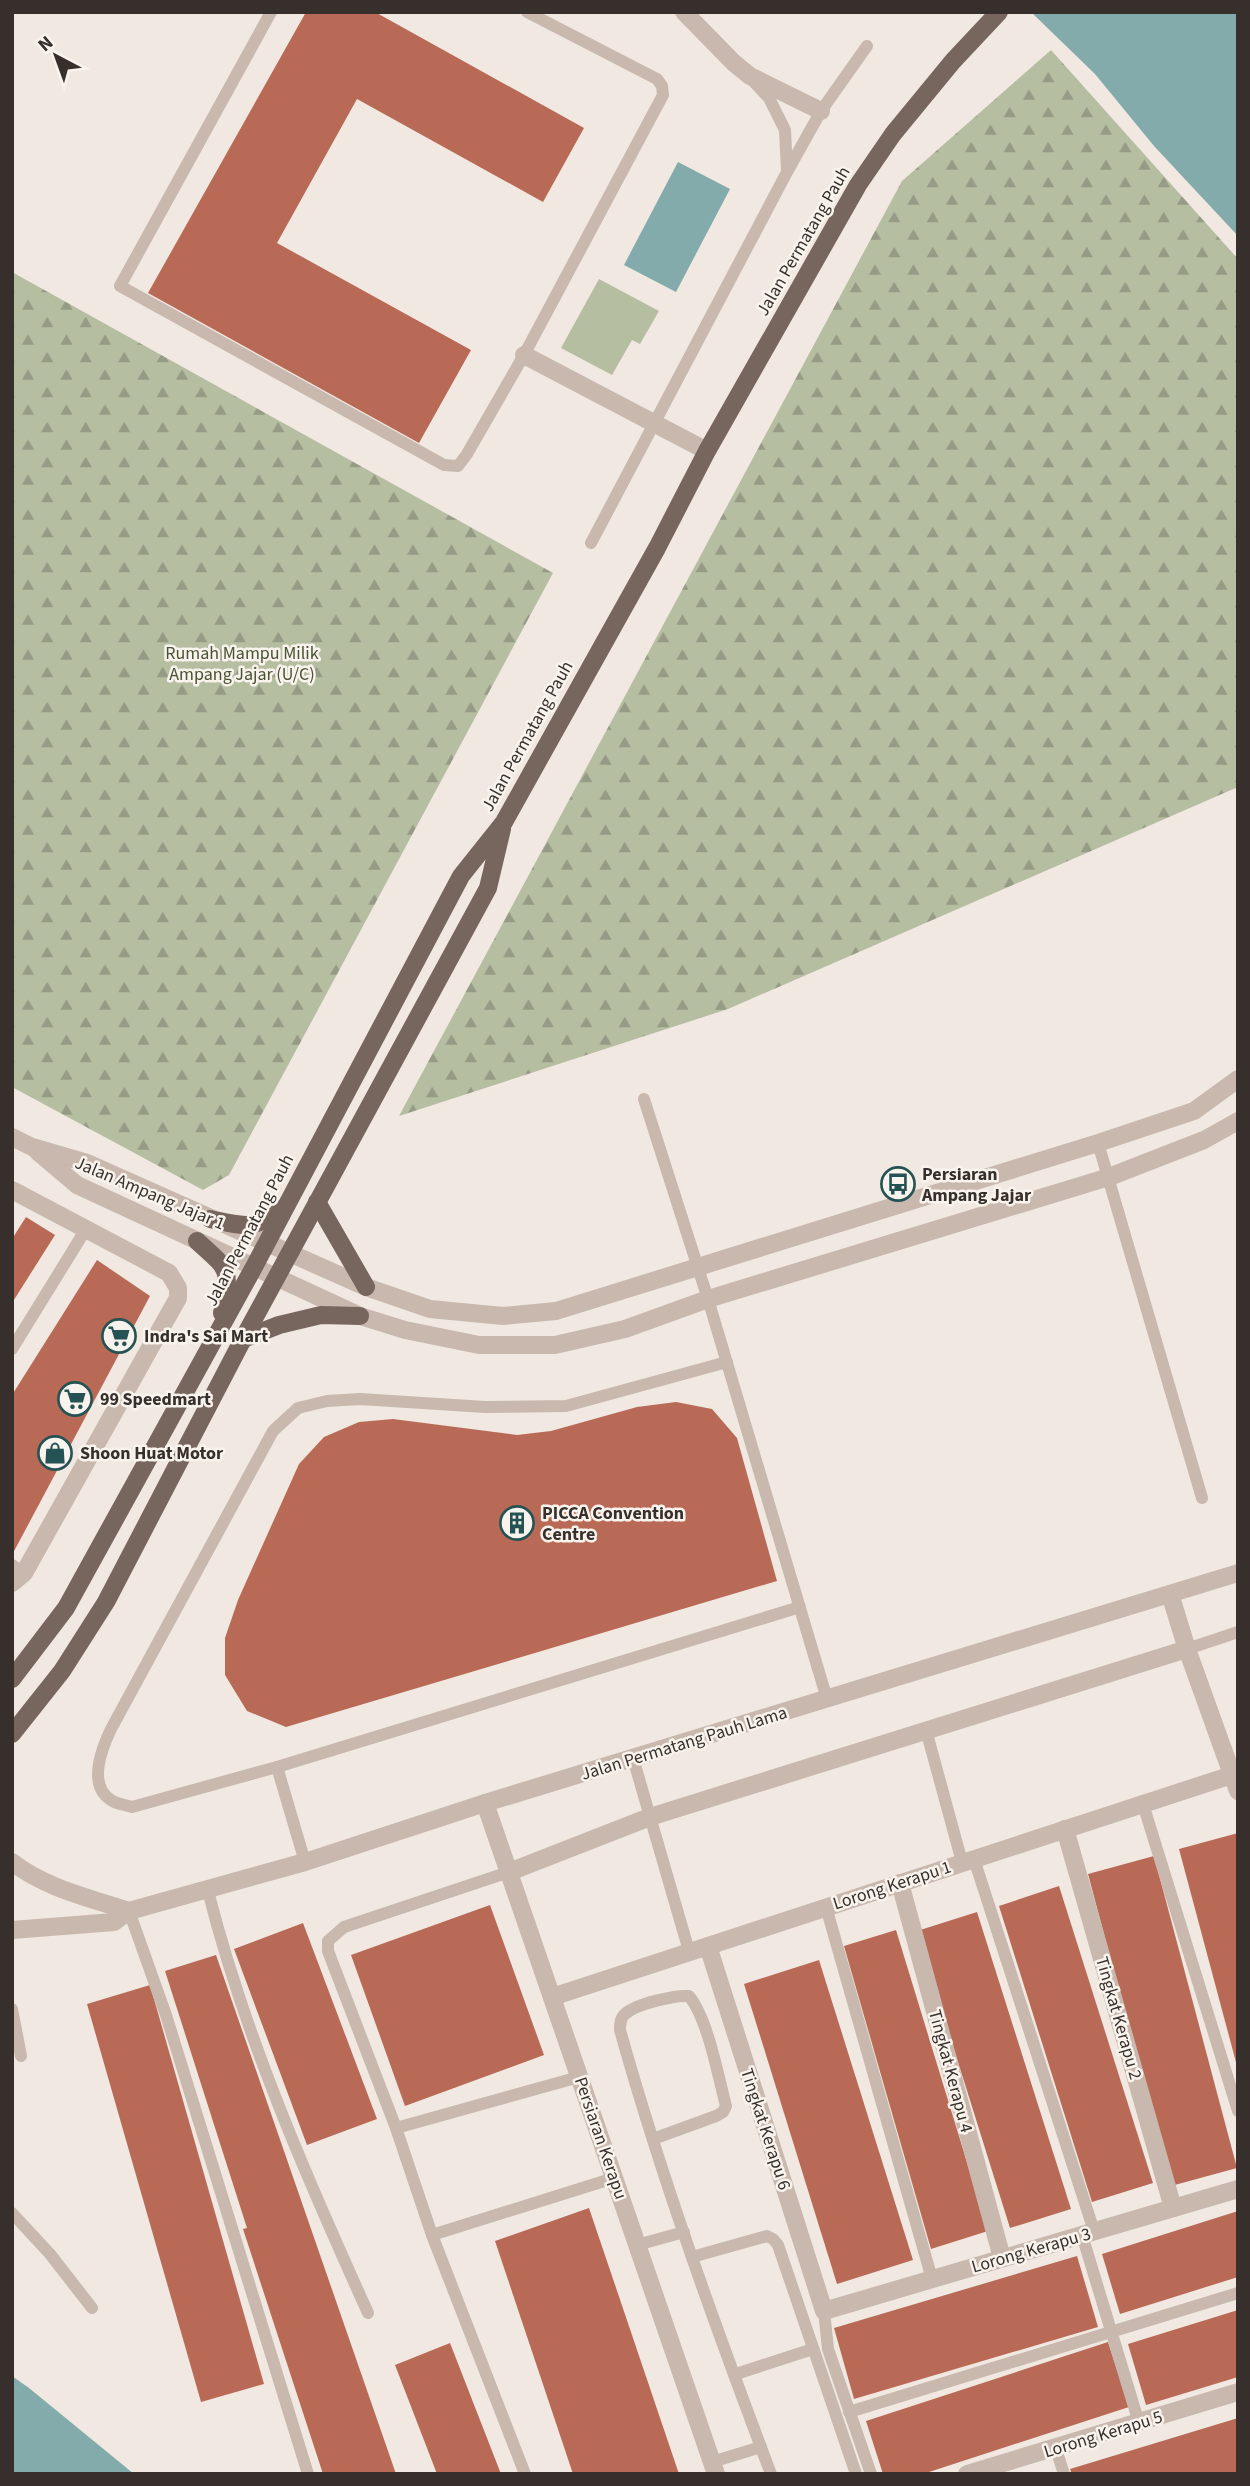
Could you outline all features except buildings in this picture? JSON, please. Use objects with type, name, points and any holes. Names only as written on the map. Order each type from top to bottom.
[{"type":"main road","name":"Jalan Permatang Pauh","points":[[12,1679],[66,1608],[254,1267],[461,876],[504,822],[657,548],[706,451],[872,165],[892,134],[953,61],[999,12]]},
{"type":"main road","points":[[12,1734],[62,1671],[106,1602],[276,1277],[488,888],[504,822]]},
{"type":"main road","points":[[317,1202],[366,1287]]},
{"type":"main road","points":[[210,1219],[248,1227],[266,1221],[286,1205]]},
{"type":"main road","points":[[197,1241],[222,1264],[229,1279],[219,1330]]},
{"type":"main road","points":[[243,1339],[279,1325],[321,1315],[360,1315]]},
{"type":"street","points":[[684,12],[734,64],[750,76],[821,111]]},
{"type":"street","points":[[524,355],[706,451]]},
{"type":"street","points":[[266,1244],[366,1287],[430,1309],[503,1316],[556,1311],[1194,1111],[1238,1079]]},
{"type":"street","points":[[254,1267],[360,1315],[405,1331],[479,1345],[555,1345],[625,1329],[708,1299],[1109,1177],[1204,1140],[1238,1121]]},
{"type":"street","name":"Jalan Ampang Jajar 1","points":[[12,1137],[32,1147],[87,1163],[266,1244]]},
{"type":"street","name":"Jalan Ampang Jajar 1","points":[[32,1147],[77,1185],[254,1267]]},
{"type":"street","points":[[12,1190],[169,1273],[178,1288],[178,1298],[16,1573]]},
{"type":"street","name":"Jalan Permatang Pauh Lama","points":[[12,1930],[114,1922],[130,1911],[305,1862],[485,1803],[1238,1573]]},
{"type":"street","points":[[1170,1594],[1235,1783]]},
{"type":"street","points":[[509,1872],[650,1817],[1187,1649]]},
{"type":"street","name":"Lorong Kerapu 1","points":[[552,1997],[1143,1804],[1235,1783]]},
{"type":"street","name":"Persiaran Kerapu","points":[[485,1803],[714,2468]]},
{"type":"street","name":"Tingkat Kerapu 2","points":[[1065,1829],[1173,2208]]},
{"type":"street","points":[[12,1862],[25,1872],[62,1889],[130,1911]]},
{"type":"street","name":"Tingkat Kerapu 4","points":[[900,1883],[1002,2258]]},
{"type":"street","name":"Tingkat Kerapu 6","points":[[708,1946],[824,2311]]},
{"type":"street","name":"Lorong Kerapu 3","points":[[824,2311],[1238,2189]]},
{"type":"street","name":"Lorong Kerapu 5","points":[[967,2474],[1238,2392]]},
{"type":"lane","points":[[271,12],[120,286],[444,465],[458,466],[524,355],[663,95],[662,86],[656,79],[527,12]]},
{"type":"lane","points":[[592,543],[787,172],[821,111],[867,46]]},
{"type":"lane","points":[[750,76],[769,98],[785,130],[787,172]]},
{"type":"lane","points":[[644,1099],[708,1299],[827,1699]]},
{"type":"lane","points":[[1098,1143],[1202,1498]]},
{"type":"lane","points":[[12,1349],[86,1229]]},
{"type":"lane","points":[[727,1362],[566,1406],[485,1407],[359,1399],[327,1401],[298,1408],[273,1431],[111,1729],[99,1755],[99,1783],[110,1800],[132,1807],[277,1767],[800,1607]]},
{"type":"lane","points":[[1187,1649],[1238,1632]]},
{"type":"lane","points":[[926,1730],[1088,2233],[1111,2332],[1139,2423]]},
{"type":"lane","points":[[633,1758],[690,1951]]},
{"type":"lane","points":[[277,1767],[305,1862]]},
{"type":"lane","points":[[1143,1804],[1238,2110]]},
{"type":"lane","points":[[509,1872],[344,1927],[328,1941],[328,1951],[396,2128],[432,2235],[525,2474]]},
{"type":"lane","points":[[208,1891],[221,1942],[251,2035],[368,2313]]},
{"type":"lane","points":[[826,1907],[932,2279]]},
{"type":"lane","points":[[130,1911],[166,2015],[308,2474]]},
{"type":"lane","points":[[653,2139],[716,2116],[723,2112],[726,2106],[696,2005],[689,1996],[662,1999],[624,2014],[620,2030],[653,2139],[692,2257],[771,2474]]},
{"type":"lane","points":[[12,2009],[21,2056]]},
{"type":"lane","points":[[396,2128],[579,2077]]},
{"type":"lane","points":[[432,2235],[614,2178]]},
{"type":"lane","points":[[12,2213],[50,2254],[92,2308]]},
{"type":"lane","points":[[637,2245],[684,2232]]},
{"type":"lane","points":[[692,2257],[768,2236],[778,2245],[856,2474]]},
{"type":"lane","points":[[849,2412],[1238,2293]]},
{"type":"lane","points":[[824,2311],[828,2349],[871,2474]]},
{"type":"lane","points":[[736,2374],[813,2349]]},
{"type":"lane","points":[[714,2468],[761,2446]]},
{"type":"lane","points":[[1056,2449],[1064,2474]]},
{"type":"green space","points":[[1051,50],[1238,259],[1238,787],[728,1009],[399,1116],[902,181]]},
{"type":"green space","name":"Rumah Mampu Milik Ampang Jajar (U/C)","points":[[12,272],[553,573],[229,1175],[203,1190],[12,1087]]},
{"type":"green space","points":[[599,279],[659,311],[640,344],[632,340],[612,375],[561,348]]},
{"type":"water","points":[[1031,12],[1238,12],[1238,236],[1154,146],[1095,74]]},
{"type":"water","points":[[678,162],[730,189],[676,292],[624,265]]},
{"type":"water","points":[[12,2376],[29,2388],[134,2474],[12,2474]]},
{"type":"place","name":"Persiaran Ampang Jajar","points":[[898,1184]]},
{"type":"place","name":"Indra's Sai Mart","points":[[119,1336]]},
{"type":"place","name":"99 Speedmart","points":[[75,1399]]},
{"type":"place","name":"Shoon Huat Motor","points":[[55,1453]]},
{"type":"place","name":"PICCA Convention Centre","points":[[517,1523]]}]
